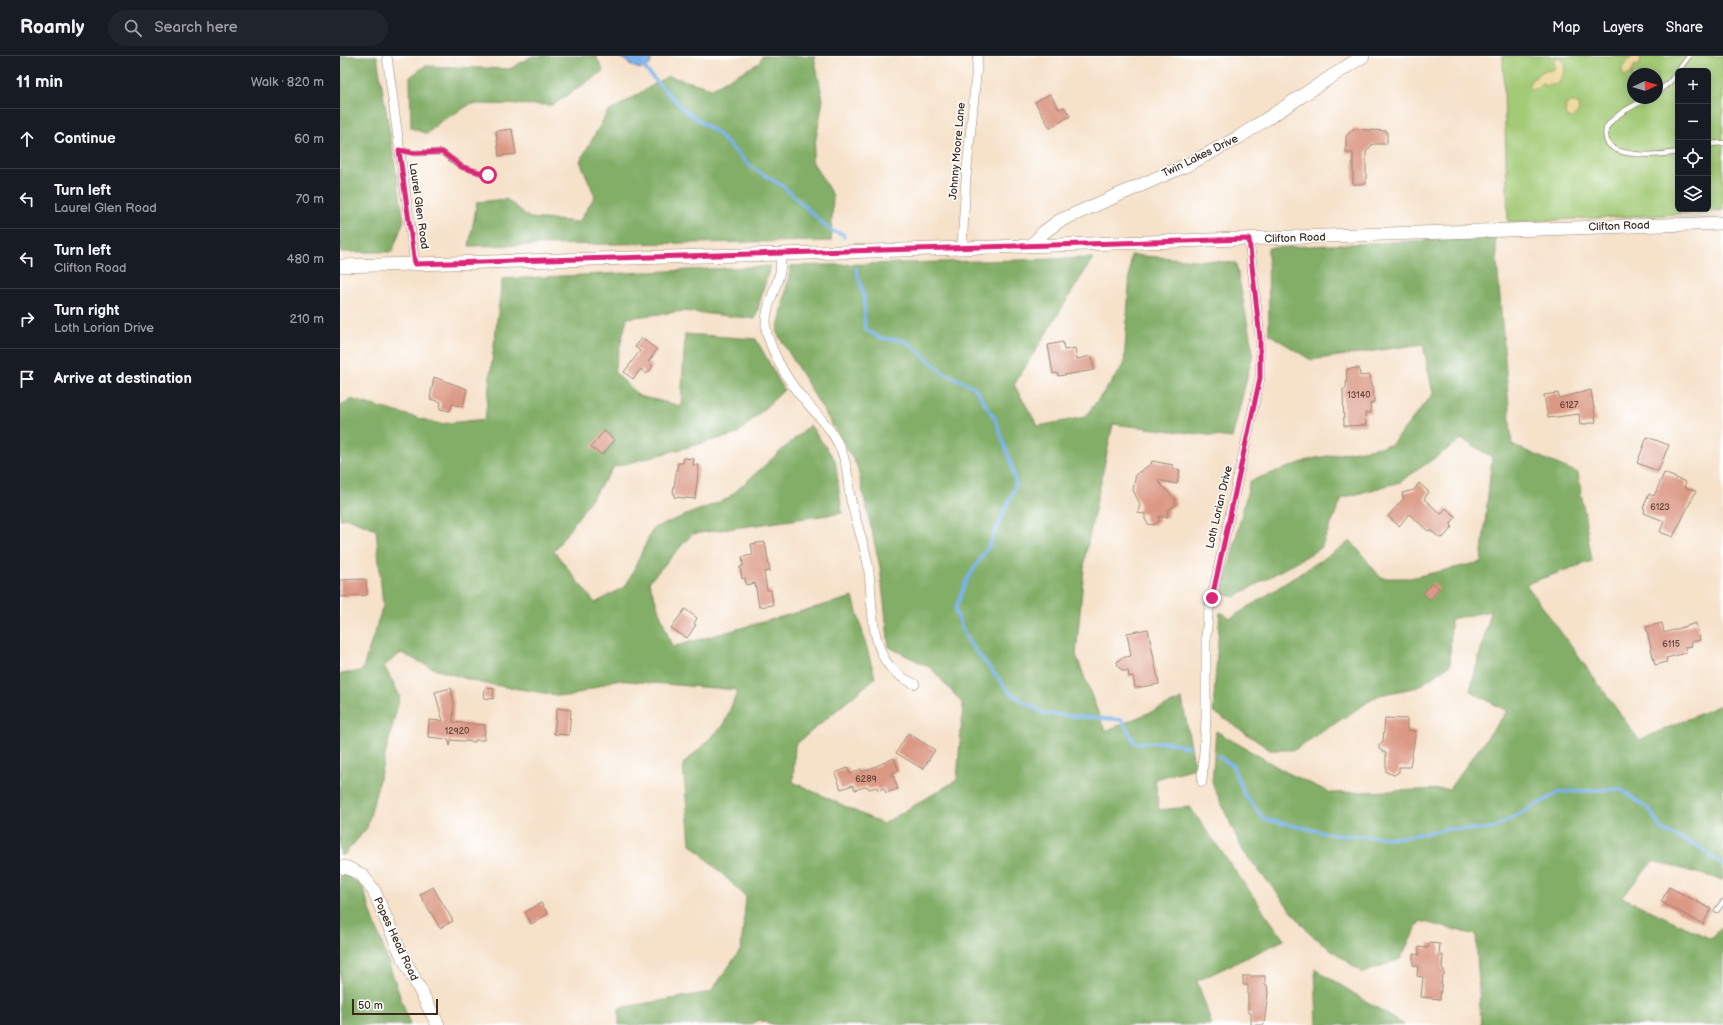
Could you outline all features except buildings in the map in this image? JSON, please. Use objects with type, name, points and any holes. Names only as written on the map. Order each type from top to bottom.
[{"type":"main road","name":"Twin Lakes Drive","points":[[1031,246],[1044,232],[1059,222],[1189,164],[1239,137],[1364,56]]},
{"type":"main road","name":"Clifton Road","points":[[340,266],[781,254],[1723,223]]},
{"type":"main road","name":"Popes Head Road","points":[[340,867],[355,871],[372,887],[400,951],[438,1025]]},
{"type":"street","name":"Laurel Glen Road","points":[[387,56],[415,264]]},
{"type":"street","name":"Johnny Moore Lane","points":[[962,248],[966,178],[978,56]]},
{"type":"street","name":"Loth Lorian Drive","points":[[1202,782],[1206,719],[1206,637],[1208,615],[1260,378],[1260,338],[1249,239]]},
{"type":"street","points":[[781,254],[780,272],[766,313],[765,324],[768,335],[778,360],[790,381],[828,426],[838,442],[845,459],[850,494],[864,546],[878,644],[885,660],[894,671],[904,679],[915,684]]},
{"type":"lane","points":[[1680,68],[1689,56]]},
{"type":"lane","points":[[1663,88],[1670,83],[1675,76]]},
{"type":"lane","points":[[1638,104],[1617,116],[1608,125],[1606,139],[1609,145],[1616,149],[1638,155],[1675,152]]},
{"type":"lane","points":[[1711,144],[1723,143]]},
{"type":"lane","points":[[399,150],[414,153],[442,152],[462,167],[488,175]]},
{"type":"lane","points":[[1717,910],[1723,902]]},
{"type":"green space","points":[[340,56],[377,56],[404,220],[392,252],[340,252]]},
{"type":"green space","points":[[532,56],[596,56],[603,71],[553,105],[471,104],[441,121],[427,134],[411,128],[410,77],[425,66],[510,69]]},
{"type":"green space","points":[[762,56],[814,56],[823,100],[812,161],[833,196],[831,241],[469,246],[477,202],[506,199],[530,218],[579,222],[595,196],[580,161],[607,113],[668,76],[712,88],[759,63]]},
{"type":"green space","points":[[1503,56],[1723,56],[1723,210],[1711,211],[1711,68],[1675,68],[1675,212],[1699,212],[1508,222]]},
{"type":"green space","points":[[1495,237],[1512,445],[1578,473],[1592,561],[1526,584],[1639,740],[1723,704],[1723,880],[1653,861],[1622,897],[1711,939],[1723,926],[1723,1025],[1481,1025],[1476,935],[1420,921],[1400,959],[1363,973],[1310,934],[1243,851],[1212,783],[1216,731],[1286,772],[1331,793],[1449,789],[1507,711],[1470,691],[1491,611],[1451,619],[1450,665],[1418,687],[1379,695],[1294,750],[1270,750],[1213,711],[1220,612],[1231,618],[1351,541],[1381,578],[1410,578],[1481,562],[1492,457],[1462,439],[1400,482],[1342,498],[1321,548],[1234,597],[1222,594],[1250,481],[1311,459],[1391,445],[1433,394],[1423,344],[1311,360],[1269,334],[1268,248]]},
{"type":"green space","points":[[1131,255],[1236,263],[1253,353],[1232,438],[1113,424],[1085,557],[1076,655],[1105,731],[1182,699],[1195,768],[1155,779],[1159,810],[1190,807],[1284,940],[1197,981],[1212,1025],[776,1025],[758,1020],[751,1025],[619,1025],[619,1008],[711,992],[741,949],[746,897],[690,843],[683,764],[723,726],[738,690],[615,680],[569,697],[481,683],[437,670],[401,653],[384,666],[400,696],[367,828],[344,855],[340,855],[340,674],[362,671],[383,606],[376,529],[348,518],[340,519],[340,406],[350,399],[440,424],[485,419],[502,279],[770,266],[755,319],[683,311],[627,318],[614,371],[639,396],[681,406],[685,334],[756,339],[784,390],[737,434],[614,467],[554,551],[595,603],[626,586],[653,528],[727,499],[810,425],[835,460],[842,513],[692,534],[649,582],[672,647],[853,597],[875,678],[795,745],[793,782],[883,824],[957,780],[963,704],[931,668],[889,647],[880,567],[857,466],[777,333],[791,266],[1093,258],[1014,385],[1038,426],[1085,417],[1124,365]]},
{"type":"green space","points":[[340,875],[347,875],[362,886],[410,1025],[340,1025]]},
{"type":"green space","points":[[1315,969],[1404,1025],[1317,1025]]},
{"type":"sand","points":[[1632,56],[1641,56],[1640,65],[1634,66],[1633,68],[1627,68],[1627,75],[1623,76],[1622,68]]},
{"type":"sand","points":[[1559,57],[1563,60],[1565,70],[1559,83],[1554,85],[1551,83],[1546,86],[1541,83],[1535,89],[1531,89],[1529,86],[1530,81],[1543,71],[1553,70],[1556,66],[1554,59]]},
{"type":"sand","points":[[1572,101],[1578,104],[1579,111],[1572,118],[1567,117],[1565,114],[1566,105]]},
{"type":"water","points":[[619,56],[652,56],[650,65],[641,69],[634,67]]},
{"type":"waterway","points":[[638,56],[641,64],[684,110],[717,133],[751,167],[783,186],[831,231],[843,234],[844,237]]},
{"type":"waterway","points":[[856,268],[864,297],[865,329],[880,338],[906,341],[944,373],[974,387],[995,419],[1010,460],[1016,485],[990,544],[966,581],[955,610],[967,640],[1011,694],[1045,714],[1122,720],[1135,743],[1165,742],[1188,747]]},
{"type":"waterway","points":[[1218,756],[1232,765],[1244,794],[1264,819],[1335,835],[1397,838],[1448,829],[1492,829],[1560,792],[1620,789],[1649,809],[1662,830],[1701,848],[1723,866]]},
{"type":"route","points":[[488,175],[462,167],[442,152],[414,153],[399,150],[415,264],[1249,239],[1260,338],[1261,357],[1259,390],[1212,598]]}]
